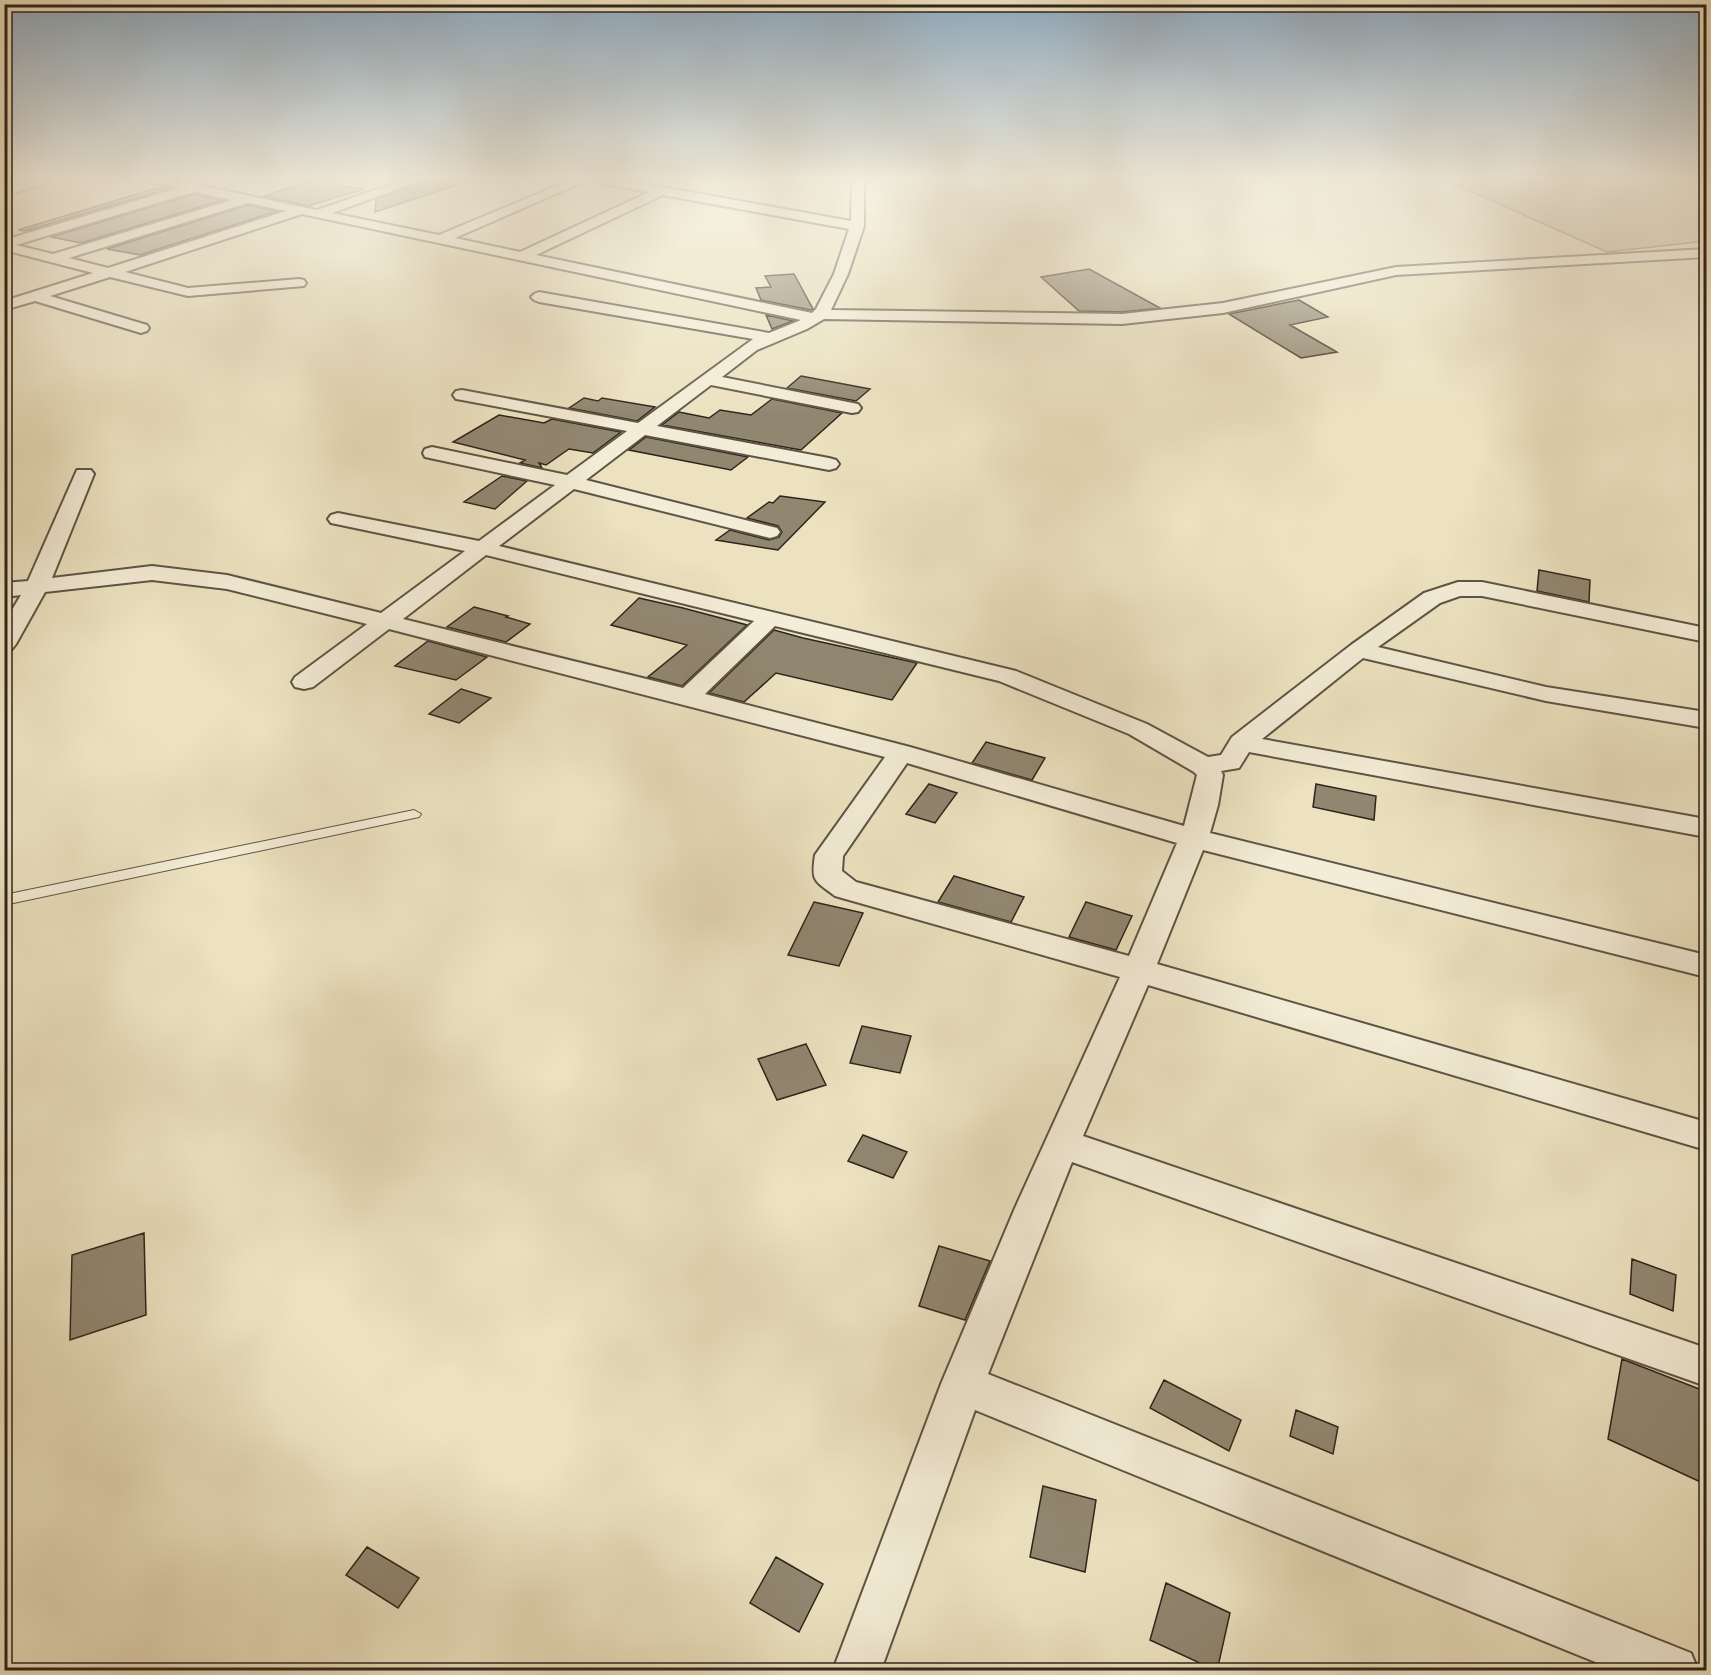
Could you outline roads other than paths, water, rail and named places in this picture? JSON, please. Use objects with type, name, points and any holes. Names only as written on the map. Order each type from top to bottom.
[{"type":"street","points":[[50,257],[188,292],[299,283]]},
{"type":"street","points":[[4,306],[155,257]]},
{"type":"street","points":[[529,257],[818,316],[1017,319],[1122,319],[1223,308],[1396,271],[1649,257]]},
{"type":"street","points":[[304,682],[708,379],[767,337],[804,325],[818,316],[831,297],[846,257]]},
{"type":"street","points":[[34,296],[141,328]]},
{"type":"street","points":[[539,297],[767,337]]},
{"type":"street","points":[[708,379],[852,408]]},
{"type":"street","points":[[462,395],[829,464]]},
{"type":"street","points":[[432,453],[570,482],[770,532]]},
{"type":"street","points":[[4,644],[38,584],[84,474]]},
{"type":"street","points":[[338,519],[482,548],[1007,676],[1138,729],[1204,766],[1210,775],[1209,788],[1193,838],[1140,970],[1062,1144],[962,1384],[857,1671]]},
{"type":"street","points":[[4,590],[38,584],[152,573],[227,582],[688,697],[901,753],[1193,838],[1707,966]]},
{"type":"street","points":[[1204,766],[1230,762],[1241,743],[1359,650],[1432,598],[1458,589],[1482,589],[1707,635]]},
{"type":"street","points":[[688,697],[771,618]]},
{"type":"street","points":[[1359,650],[1546,694],[1707,720]]},
{"type":"street","points":[[1241,743],[1707,828]]},
{"type":"street","points":[[901,753],[829,855],[827,875],[846,889],[1140,970],[1707,1136]]},
{"type":"street","points":[[1062,1144],[1707,1366]]},
{"type":"street","points":[[962,1384],[1674,1671]]},
{"type":"lane","points":[[4,900],[414,814]]}]
